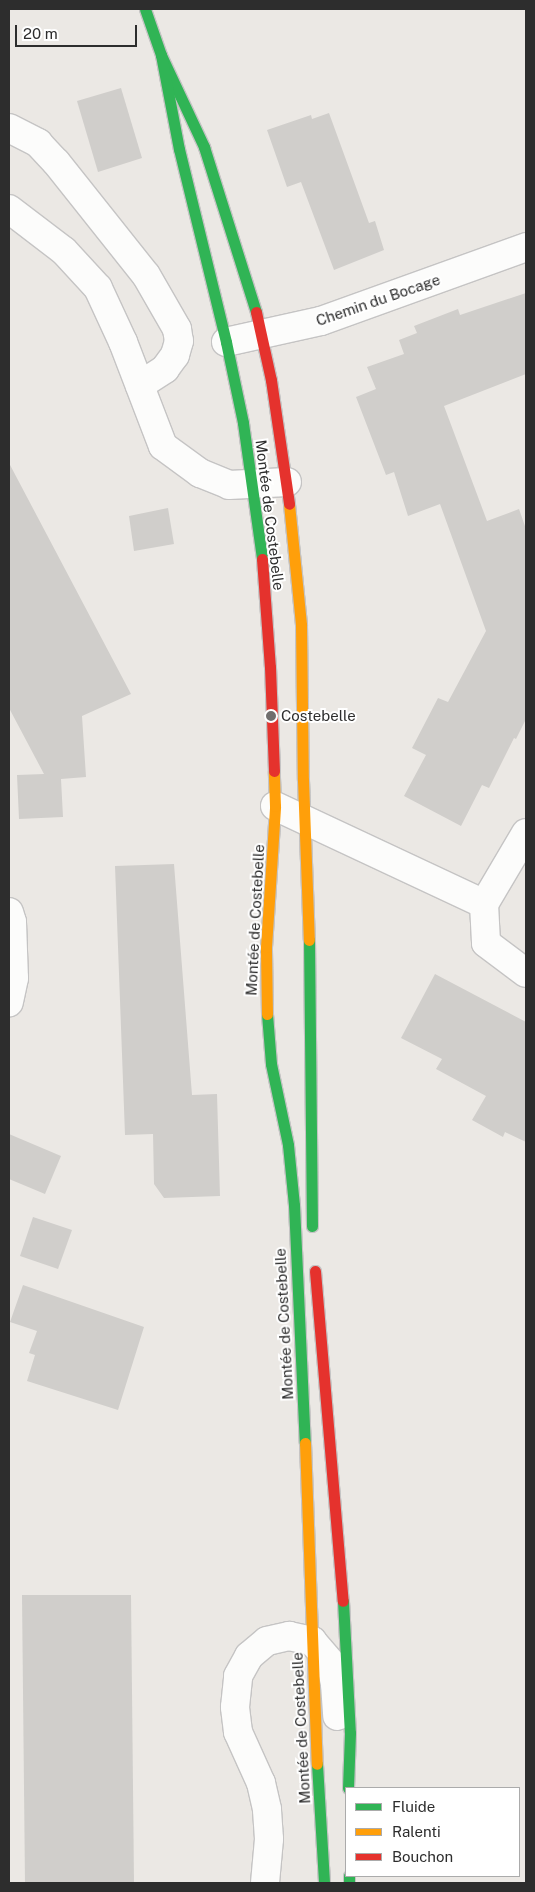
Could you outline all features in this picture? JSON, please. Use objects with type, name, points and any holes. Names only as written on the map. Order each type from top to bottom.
[{"type":"main road","name":"Montée de Costebelle","points":[[145,9],[161,56],[204,147],[232,231],[261,335],[271,380],[287,482],[301,625],[304,819],[310,956],[312,1238]]},
{"type":"main road","name":"Montée de Costebelle","points":[[161,56],[179,149],[226,342],[243,423],[261,539],[268,638],[275,806],[266,947],[266,1000],[271,1064],[288,1145],[294,1205],[324,1883]]},
{"type":"main road","points":[[314,1257],[346,1636],[350,1733],[347,1787]]},
{"type":"street","points":[[9,128],[38,143],[56,162],[146,275],[177,329],[179,342],[175,355],[165,369],[140,385]]},
{"type":"street","points":[[9,209],[64,250],[98,288],[140,385],[163,446],[200,473],[229,485],[287,482]]},
{"type":"street","name":"Chemin du Bocage","points":[[226,342],[321,321],[526,248]]},
{"type":"street","points":[[275,806],[484,904]]},
{"type":"street","points":[[526,833],[484,904],[486,943],[526,972]]},
{"type":"street","points":[[9,912],[12,922],[14,978],[9,1002]]},
{"type":"street","points":[[264,1883],[269,1839],[267,1809],[261,1783],[238,1732],[235,1707],[238,1676],[249,1656],[267,1641],[289,1636],[312,1641],[330,1662],[336,1684],[338,1762],[347,1787]]},
{"type":"building","points":[[121,88],[142,158],[98,172],[77,101]]},
{"type":"building","points":[[329,113],[369,223],[375,221],[384,250],[334,270],[301,182],[287,187],[267,130],[311,115],[312,119]]},
{"type":"building","points":[[526,293],[526,374],[444,406],[487,521],[519,509],[526,529],[526,719],[516,739],[514,738],[489,788],[482,785],[461,826],[404,796],[426,755],[412,748],[438,698],[448,702],[486,631],[440,504],[408,516],[394,472],[386,475],[356,397],[376,389],[367,367],[404,354],[399,340],[417,333],[414,326],[458,309],[460,315]]},
{"type":"building","points":[[9,463],[131,694],[82,716],[86,777],[61,779],[63,817],[19,819],[17,775],[44,774],[9,708]]},
{"type":"building","points":[[168,508],[174,544],[134,551],[129,516]]},
{"type":"building","points":[[174,864],[192,1095],[217,1094],[220,1196],[164,1198],[154,1184],[153,1134],[125,1135],[115,866]]},
{"type":"building","points":[[435,974],[526,1022],[526,1142],[505,1132],[503,1137],[472,1120],[486,1096],[436,1069],[442,1059],[401,1038]]},
{"type":"building","points":[[9,1134],[61,1156],[45,1194],[9,1179]]},
{"type":"building","points":[[33,1217],[72,1230],[58,1269],[20,1256]]},
{"type":"building","points":[[23,1285],[144,1327],[118,1410],[27,1381],[35,1355],[29,1353],[37,1331],[10,1322]]},
{"type":"building","points":[[22,1595],[131,1595],[134,1883],[25,1883]]},
{"type":"traffic: fast","points":[[145,9],[161,55],[204,147],[256,312]]},
{"type":"traffic: fast","points":[[161,55],[179,149],[226,342],[243,423],[262,559]]},
{"type":"traffic: fast","points":[[309,940],[312,1226]]},
{"type":"traffic: fast","points":[[267,1014],[271,1064],[288,1145],[294,1205],[305,1443]]},
{"type":"traffic: fast","points":[[343,1601],[350,1733],[348,1787]]},
{"type":"traffic: fast","points":[[317,1764],[324,1883]]},
{"type":"traffic: fast","points":[[349,1877],[349,1883]]},
{"type":"traffic: slow","points":[[289,504],[301,625],[303,780],[309,940]]},
{"type":"traffic: slow","points":[[267,1014],[266,947],[275,806],[274,771]]},
{"type":"traffic: slow","points":[[305,1443],[317,1764]]},
{"type":"traffic: jam","points":[[256,312],[271,380],[289,504]]},
{"type":"traffic: jam","points":[[262,559],[270,667],[274,771]]},
{"type":"traffic: jam","points":[[315,1271],[343,1601]]},
{"type":"place","name":"Costebelle","points":[[271,716]]}]
